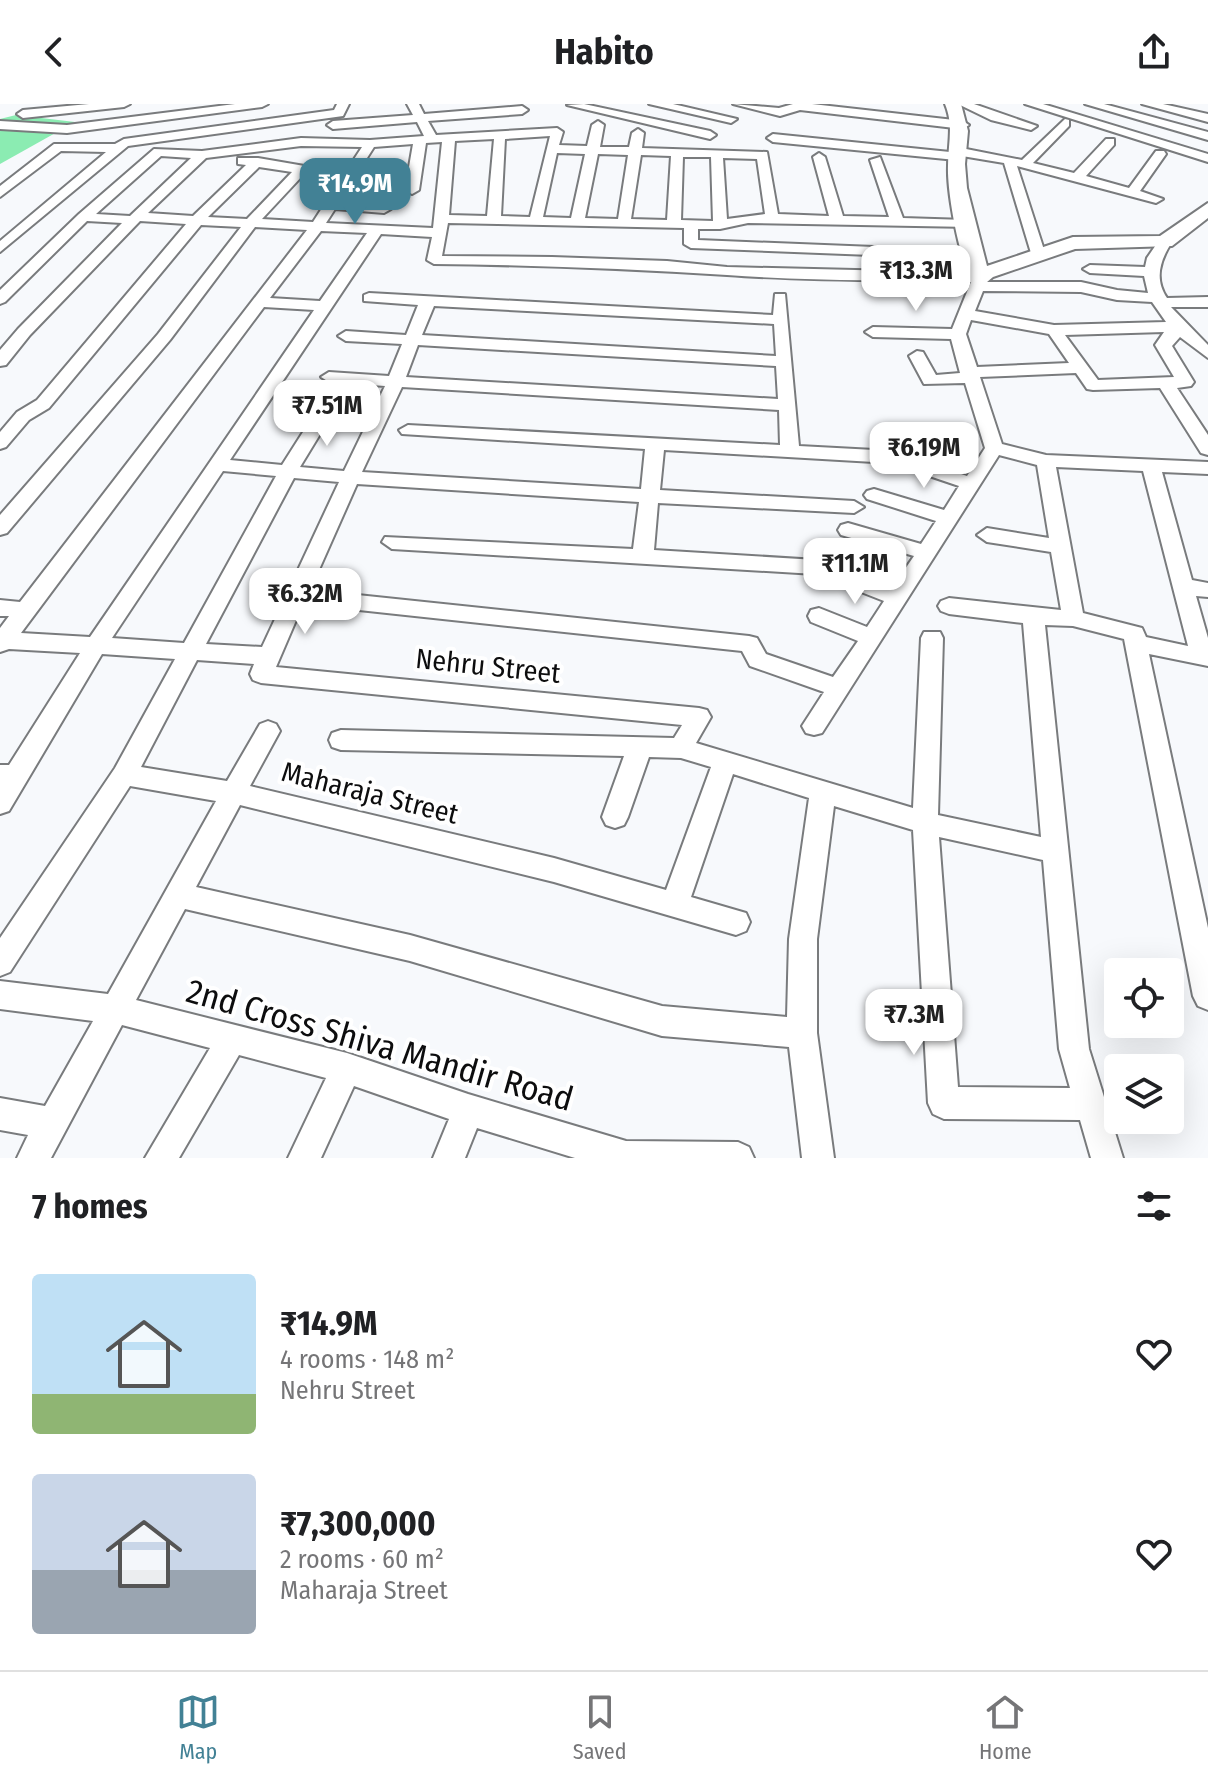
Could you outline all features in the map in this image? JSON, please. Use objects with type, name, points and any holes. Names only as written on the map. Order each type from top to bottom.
[{"type":"street","points":[[19,109],[124,104]]},
{"type":"street","points":[[0,125],[67,129],[262,104]]},
{"type":"street","points":[[412,190],[426,139],[422,118],[413,104]]},
{"type":"street","points":[[655,104],[731,119]]},
{"type":"street","points":[[739,104],[780,112],[800,105],[976,127]]},
{"type":"street","points":[[773,138],[976,127],[1021,104]]},
{"type":"street","points":[[1091,104],[1208,136]]},
{"type":"street","points":[[1148,104],[1208,118]]},
{"type":"street","points":[[1187,104],[1208,109]]},
{"type":"street","points":[[244,105],[267,147]]},
{"type":"street","points":[[918,106],[976,127],[1009,160],[1156,199]]},
{"type":"street","points":[[0,248],[124,143],[343,110],[422,118],[522,110]]},
{"type":"street","points":[[0,528],[164,337],[294,167],[343,110]]},
{"type":"street","points":[[902,131],[976,127],[995,117],[1034,114],[1208,158]]},
{"type":"street","points":[[536,219],[552,149],[564,116]]},
{"type":"street","points":[[0,361],[24,332],[135,218],[208,154],[316,141],[370,144],[449,138],[564,116],[710,135]]},
{"type":"street","points":[[1024,165],[1065,123]]},
{"type":"street","points":[[577,221],[598,125]]},
{"type":"street","points":[[976,127],[957,178],[979,282]]},
{"type":"street","points":[[624,222],[638,133]]},
{"type":"street","points":[[449,138],[441,226],[434,260],[686,267],[979,282],[1025,289],[1081,287],[1113,291],[1117,295],[1208,302]]},
{"type":"street","points":[[494,219],[500,140]]},
{"type":"street","points":[[1076,179],[1110,142]]},
{"type":"street","points":[[2,642],[317,226],[370,144]]},
{"type":"street","points":[[0,193],[6,183],[58,147],[116,148]]},
{"type":"street","points":[[552,149],[763,155],[772,218]]},
{"type":"street","points":[[0,299],[84,217],[158,152],[208,154],[348,177]]},
{"type":"street","points":[[674,224],[677,153]]},
{"type":"street","points":[[1132,193],[1160,154]]},
{"type":"street","points":[[717,155],[720,225]]},
{"type":"street","points":[[819,157],[837,219]]},
{"type":"street","points":[[876,160],[897,221]]},
{"type":"street","points":[[1009,160],[1038,253]]},
{"type":"street","points":[[0,443],[23,416],[43,404],[131,303],[197,220],[258,162]]},
{"type":"street","points":[[329,205],[384,209]]},
{"type":"street","points":[[1208,209],[1165,242],[1156,252],[1150,272],[1173,326],[1208,353]]},
{"type":"street","points":[[84,217],[377,229],[441,226],[494,219],[720,225],[772,218],[966,224]]},
{"type":"street","points":[[686,267],[691,224]]},
{"type":"street","points":[[0,803],[8,775],[377,229]]},
{"type":"street","points":[[994,448],[958,334],[979,282],[986,273],[1073,243],[1165,242]]},
{"type":"street","points":[[691,244],[974,255]]},
{"type":"street","points":[[1090,269],[1150,272]]},
{"type":"street","points":[[780,297],[790,451]]},
{"type":"street","points":[[369,298],[782,320]]},
{"type":"street","points":[[2,642],[269,656],[396,383],[428,301]]},
{"type":"street","points":[[259,302],[326,306]]},
{"type":"street","points":[[968,315],[1054,330],[1173,326]]},
{"type":"street","points":[[1054,330],[1093,385],[1185,382],[1163,345],[1172,338],[1173,326]]},
{"type":"street","points":[[873,332],[958,334]]},
{"type":"street","points":[[346,336],[784,361]]},
{"type":"street","points":[[917,356],[930,380],[1081,368]]},
{"type":"street","points":[[329,377],[787,405]]},
{"type":"street","points":[[1165,383],[1208,449]]},
{"type":"street","points":[[0,962],[124,775],[288,471],[330,403]]},
{"type":"street","points":[[0,416],[23,416]]},
{"type":"street","points":[[408,430],[893,457],[969,483]]},
{"type":"street","points":[[643,555],[655,444]]},
{"type":"street","points":[[994,448],[1046,461],[1208,468]]},
{"type":"street","points":[[814,726],[994,448]]},
{"type":"street","points":[[1046,461],[1073,618]]},
{"type":"street","points":[[219,465],[350,478],[854,507]]},
{"type":"street","points":[[1134,643],[1205,657],[1151,465]]},
{"type":"street","points":[[874,495],[948,518]]},
{"type":"street","points":[[848,530],[928,553]]},
{"type":"street","points":[[987,535],[1061,547]]},
{"type":"street","points":[[392,542],[817,567],[899,599]]},
{"type":"street","points":[[1183,586],[1208,590]]},
{"type":"street","points":[[298,596],[749,644],[758,660],[839,688]]},
{"type":"street","points":[[949,606],[1033,617],[1073,618],[1134,634],[1208,996]]},
{"type":"street","points":[[0,608],[24,610]]},
{"type":"street","points":[[819,616],[873,638]]},
{"type":"street","points":[[1033,617],[1074,1049],[1107,1158]]},
{"type":"street","points":[[932,638],[925,823],[944,1103],[1089,1104]]},
{"type":"street","name":"Nehru Street","points":[[269,656],[261,674],[699,717],[681,748]]},
{"type":"street","points":[[33,1158],[268,731]]},
{"type":"street","points":[[341,740],[681,748],[925,823],[1053,851]]},
{"type":"street","points":[[615,817],[640,747]]},
{"type":"street","points":[[674,906],[725,762]]},
{"type":"street","name":"Maharaja Street","points":[[124,775],[234,793],[554,870],[736,922]]},
{"type":"street","points":[[818,1158],[802,1033],[805,917],[823,791]]},
{"type":"street","points":[[178,895],[410,948],[662,1021],[802,1033]]},
{"type":"street","name":"2nd Cross Shiva Mandir Road","points":[[0,995],[115,1009],[347,1068],[468,1110],[626,1157],[738,1158]]},
{"type":"street","points":[[161,1158],[232,1039]]},
{"type":"street","points":[[304,1158],[347,1068]]},
{"type":"street","points":[[449,1158],[468,1110]]},
{"type":"street","points":[[0,1114],[53,1123]]},
{"type":"green space","points":[[16,115],[75,122],[0,164],[0,119]]}]
